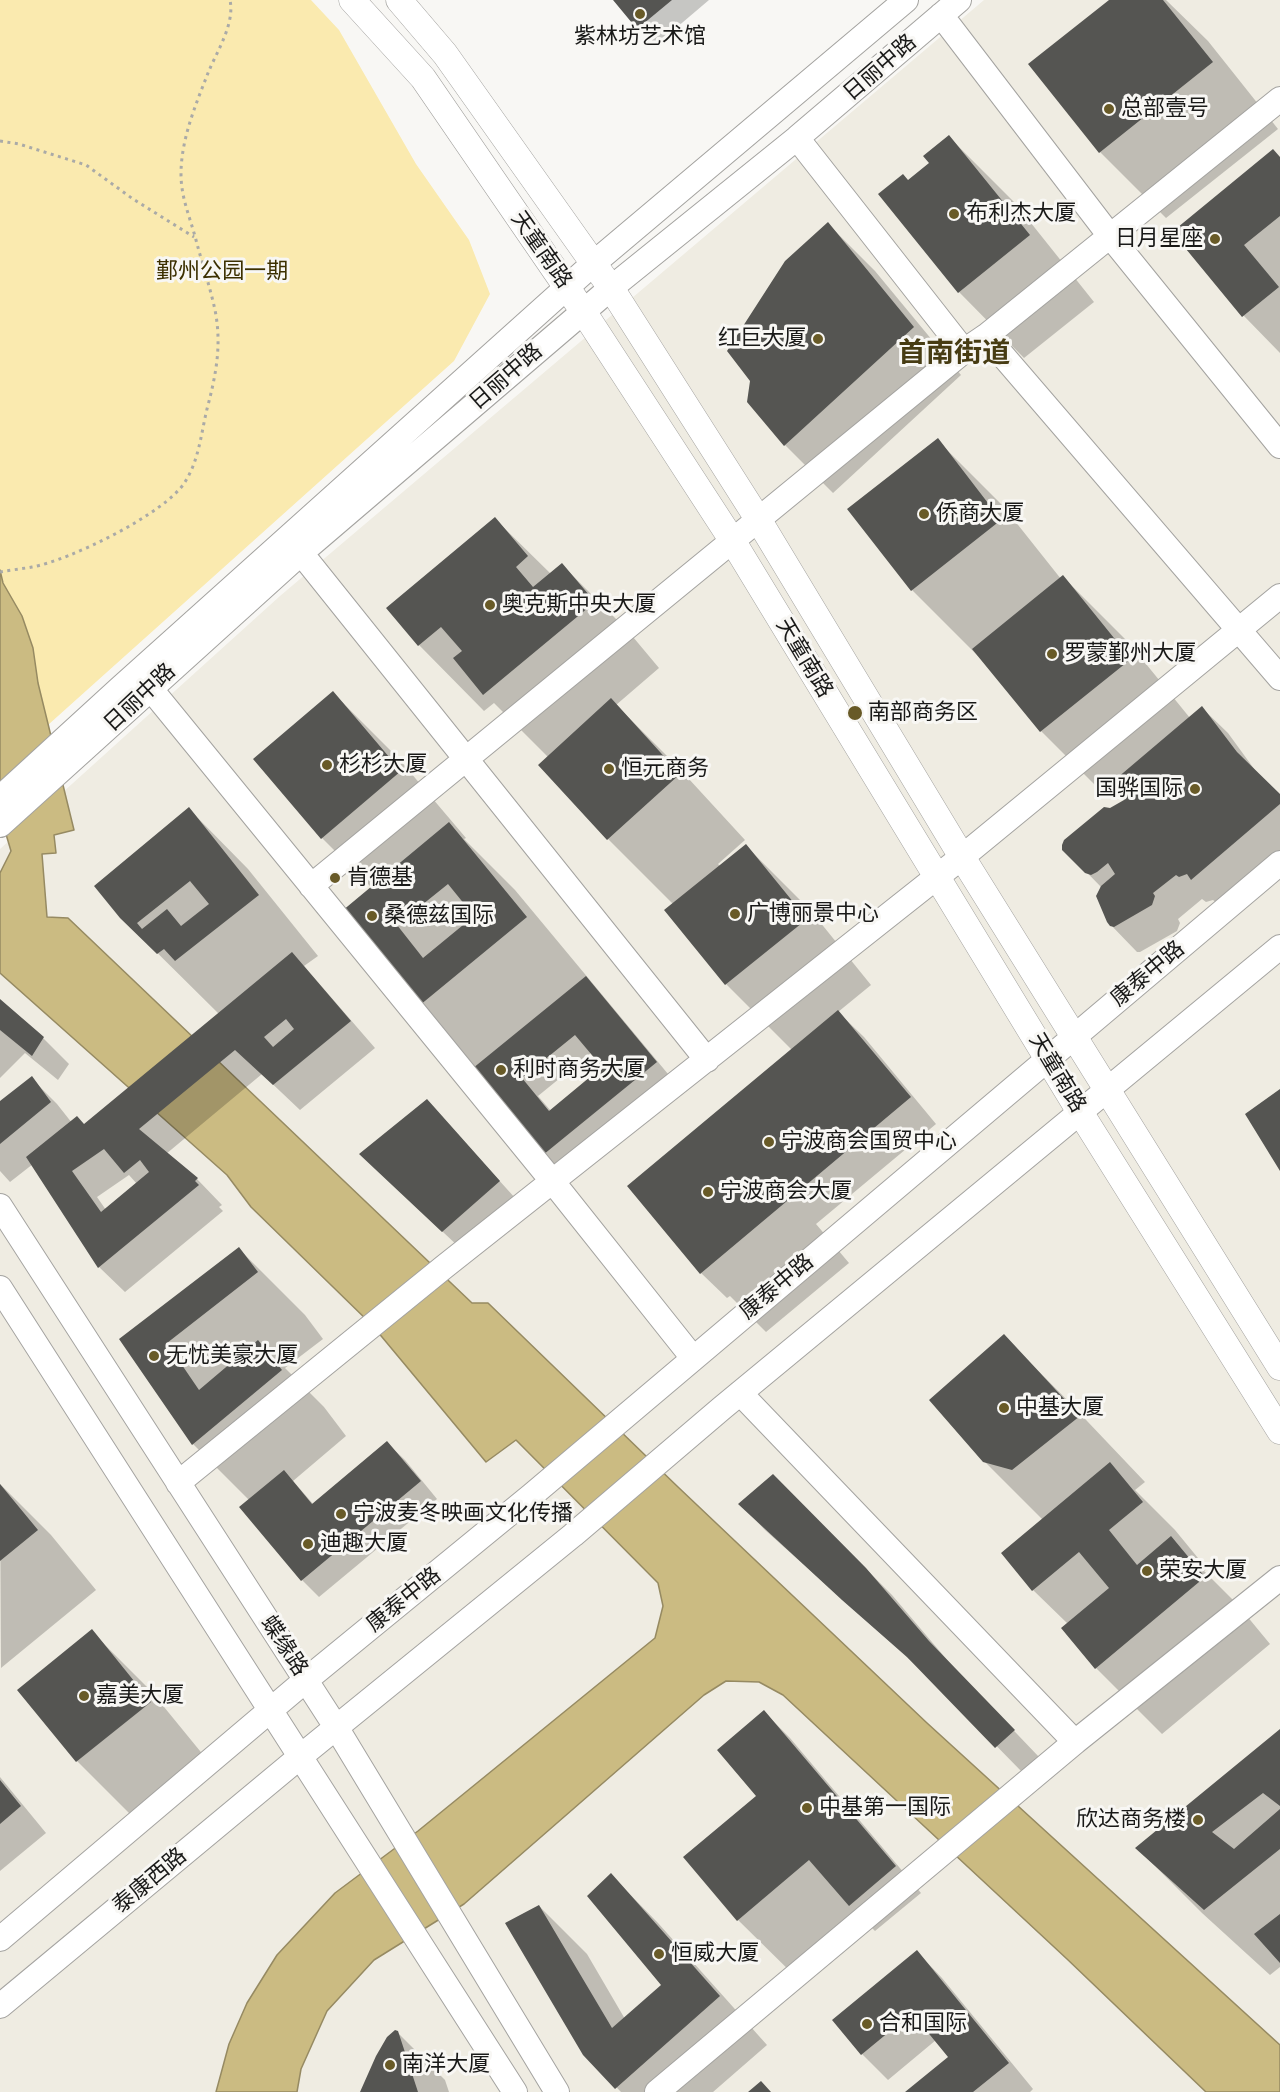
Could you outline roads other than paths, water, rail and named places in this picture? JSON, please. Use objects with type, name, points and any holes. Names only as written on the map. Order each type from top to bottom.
[{"type":"main road","name":"天童南路","points":[[352,0],[423,78],[567,287],[732,540],[1080,1112],[1280,1431]]},
{"type":"main road","name":"天童南路","points":[[399,0],[445,54],[594,263],[758,519],[962,857],[1280,1367]]},
{"type":"street","name":"日丽中路","points":[[61,757],[128,681],[567,287],[906,0]]},
{"type":"street","name":"日丽中路","points":[[61,757],[150,688],[301,553],[610,288],[798,138],[950,8]]},
{"type":"street","points":[[950,8],[1110,236],[1280,446]]},
{"type":"street","points":[[311,886],[964,351],[986,336],[1280,99]]},
{"type":"street","points":[[798,138],[964,351]]},
{"type":"street","points":[[986,336],[1280,678]]},
{"type":"street","points":[[301,553],[707,1060]]},
{"type":"street","points":[[178,1483],[444,1267],[962,857],[1280,596]]},
{"type":"street","points":[[150,688],[553,1182],[693,1358]]},
{"type":"street","points":[[0,798],[61,757]]},
{"type":"street","points":[[0,825],[61,757]]},
{"type":"street","name":"康泰中路","points":[[272,1710],[532,1495],[1280,863]]},
{"type":"street","points":[[301,1756],[573,1535],[740,1393],[1280,947]]},
{"type":"street","name":"蝶缘路","points":[[0,1206],[336,1727],[557,2092]]},
{"type":"street","name":"蝶缘路","points":[[0,1288],[515,2092]]},
{"type":"street","points":[[740,1393],[1074,1742]]},
{"type":"street","points":[[657,2092],[1074,1742],[1280,1578]]},
{"type":"street","points":[[0,1939],[272,1710]]},
{"type":"street","name":"泰康西路","points":[[0,2006],[301,1756]]},
{"type":"place","name":"紫林坊艺术馆","points":[[640,14]]},
{"type":"place","name":"总部壹号","points":[[1109,109]]},
{"type":"place","name":"布利杰大厦","points":[[954,214]]},
{"type":"place","name":"日月星座","points":[[1215,239]]},
{"type":"place","name":"红巨大厦","points":[[818,339]]},
{"type":"place","name":"侨商大厦","points":[[924,514]]},
{"type":"place","name":"奥克斯中央大厦","points":[[490,605]]},
{"type":"place","name":"罗蒙鄞州大厦","points":[[1052,654]]},
{"type":"place","name":"南部商务区","points":[[855,713]]},
{"type":"place","name":"杉杉大厦","points":[[327,765]]},
{"type":"place","name":"恒元商务","points":[[609,769]]},
{"type":"place","name":"国骅国际","points":[[1195,789]]},
{"type":"place","name":"肯德基","points":[[335,878]]},
{"type":"place","name":"广博丽景中心","points":[[735,914]]},
{"type":"place","name":"桑德兹国际","points":[[372,916]]},
{"type":"place","name":"利时商务大厦","points":[[501,1070]]},
{"type":"place","name":"宁波商会国贸中心","points":[[769,1142]]},
{"type":"place","name":"宁波商会大厦","points":[[708,1192]]},
{"type":"place","name":"无忧美豪大厦","points":[[154,1356]]},
{"type":"place","name":"中基大厦","points":[[1004,1408]]},
{"type":"place","name":"宁波麦冬映画文化传播","points":[[341,1514]]},
{"type":"place","name":"迪趣大厦","points":[[308,1544]]},
{"type":"place","name":"荣安大厦","points":[[1147,1571]]},
{"type":"place","name":"嘉美大厦","points":[[84,1696]]},
{"type":"place","name":"中基第一国际","points":[[807,1808]]},
{"type":"place","name":"欣达商务楼","points":[[1198,1820]]},
{"type":"place","name":"恒威大厦","points":[[659,1954]]},
{"type":"place","name":"合和国际","points":[[867,2024]]},
{"type":"place","name":"南洋大厦","points":[[390,2065]]},
{"type":"district","name":"首南街道","points":[[954,354]]},
{"type":"park label","name":"鄞州公园一期","points":[[222,272]]}]
